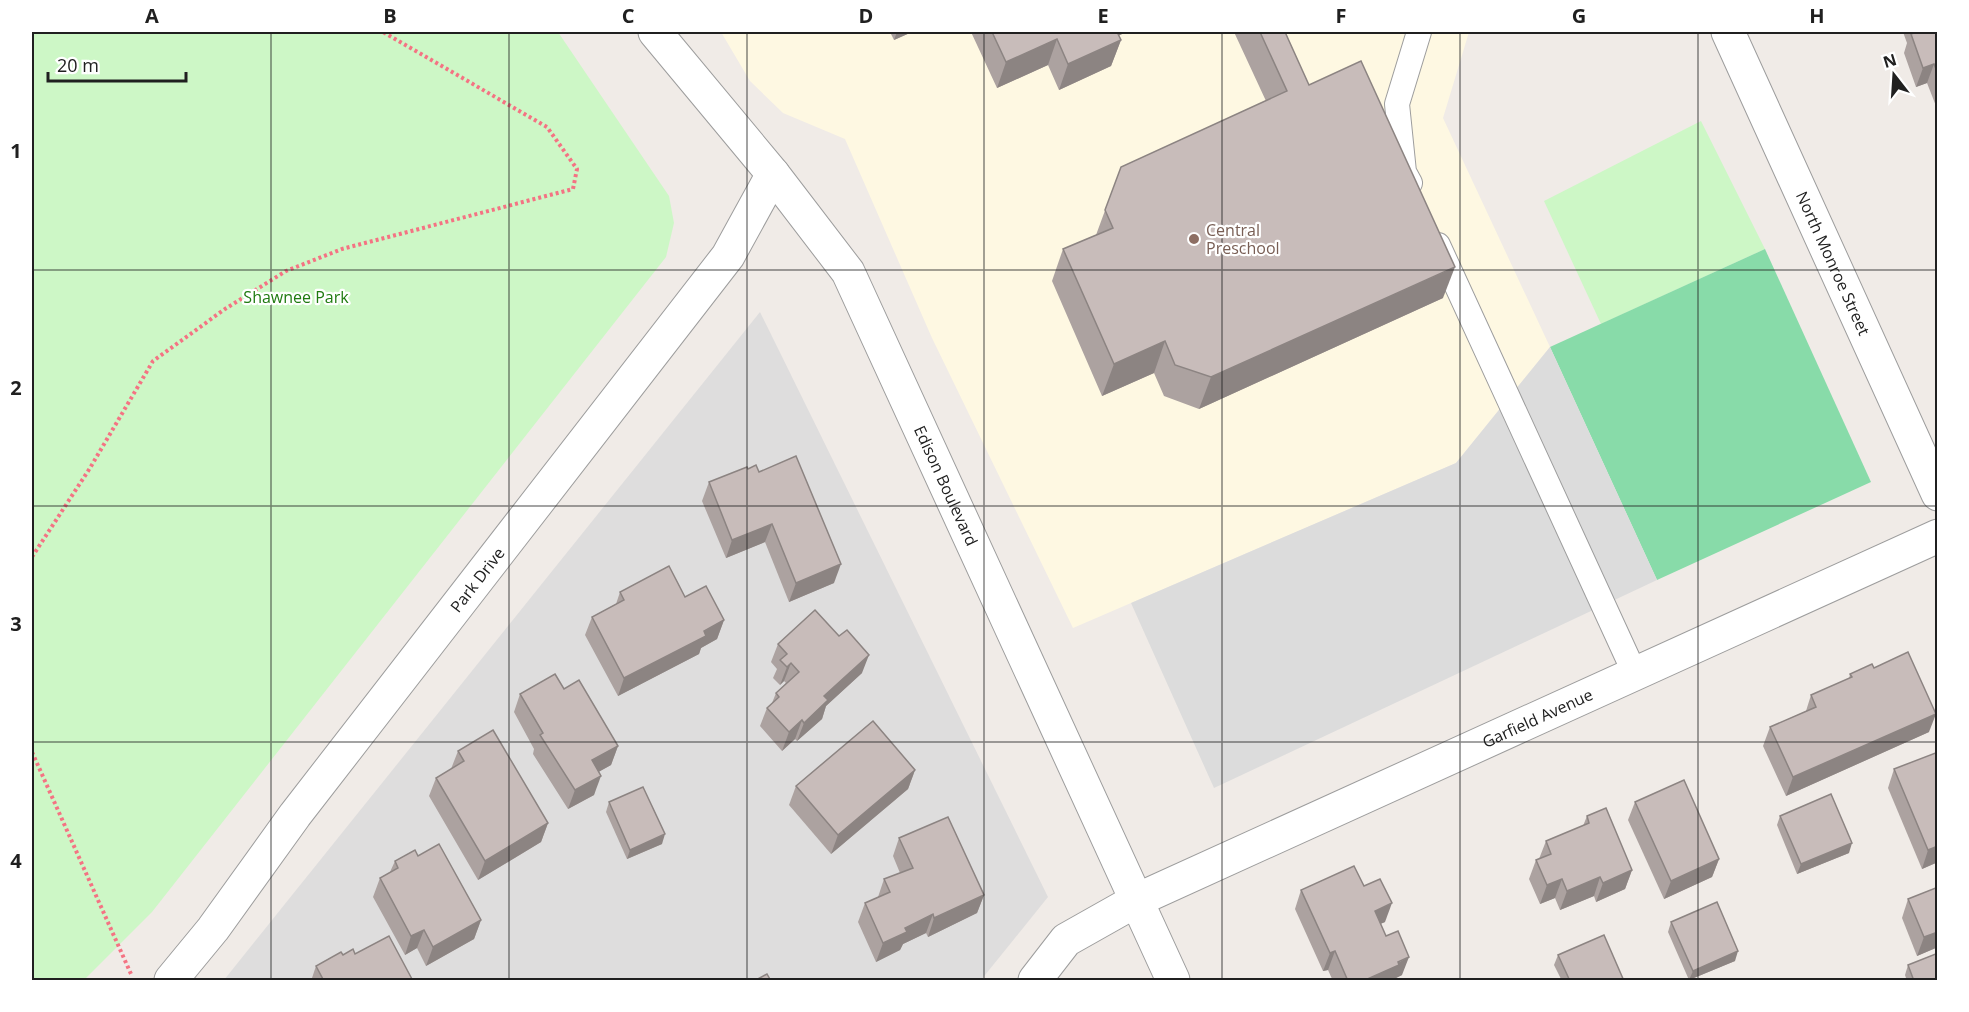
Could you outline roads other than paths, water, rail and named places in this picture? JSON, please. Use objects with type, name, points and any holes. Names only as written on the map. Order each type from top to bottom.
[{"type":"street","name":"Edison Boulevard","points":[[655,32],[773,174],[848,272],[1173,981]]},
{"type":"street","name":"North Monroe Street","points":[[1728,32],[1938,494]]},
{"type":"street","name":"Park Drive","points":[[171,981],[213,929],[296,815],[728,256],[773,174]]},
{"type":"street","name":"Garfield Avenue","points":[[1035,981],[1066,939],[1137,900],[1938,536]]},
{"type":"lane","points":[[1419,32],[1397,104],[1404,172],[1635,674]]},
{"type":"place","name":"Central Preschool","points":[[1194,239]]},
{"type":"park label","name":"Shawnee Park","points":[[296,297]]}]
